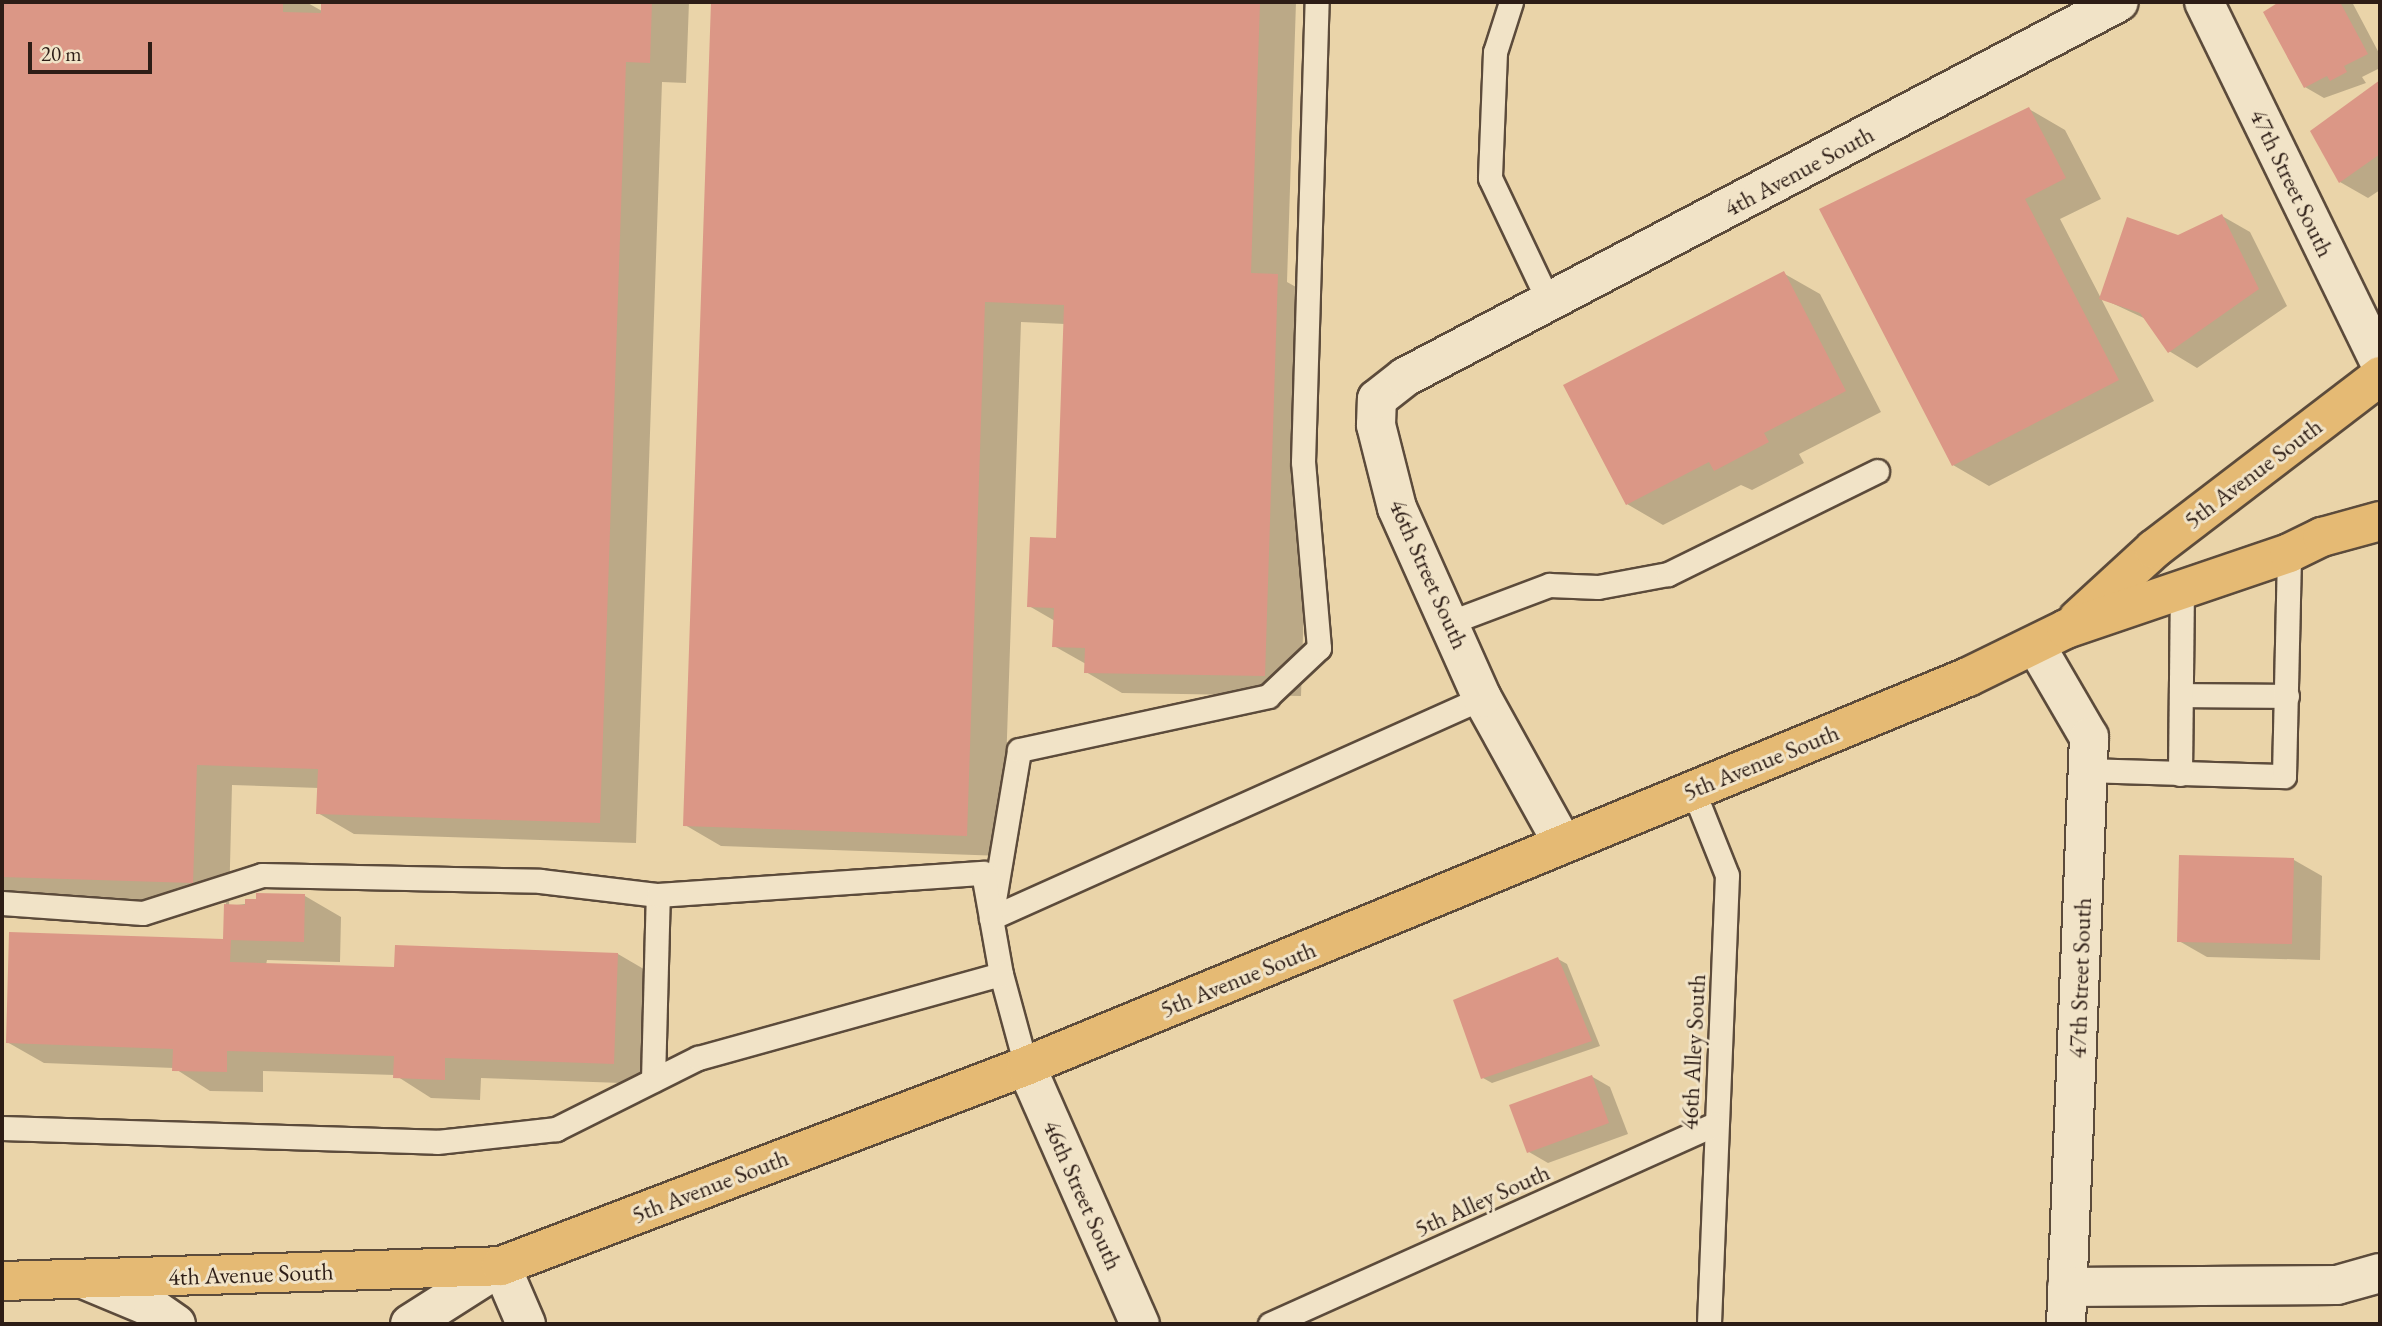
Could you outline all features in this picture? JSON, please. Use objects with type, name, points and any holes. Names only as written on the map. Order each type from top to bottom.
[{"type":"main road","name":"5th Avenue South","points":[[2051,638],[2154,549],[2380,376]]},
{"type":"main road","points":[[2306,545],[2380,521]]},
{"type":"main road","name":"5th Avenue South","points":[[501,1266],[1026,1066],[1693,790],[2051,638],[2306,545]]},
{"type":"main road","name":"4th Avenue South","points":[[2,1280],[501,1266]]},
{"type":"street","name":"4th Avenue South","points":[[1478,339],[2119,2]]},
{"type":"street","name":"47th Street South","points":[[2204,2],[2380,363]]},
{"type":"street","name":"46th Street South","points":[[1478,339],[1405,377],[1377,398],[1376,425],[1397,509],[1451,622],[1482,698],[1563,844]]},
{"type":"street","name":"5th Avenue South","points":[[2306,545],[2380,509]]},
{"type":"street","name":"47th Street South","points":[[2051,638],[2089,737],[2066,1324]]},
{"type":"street","name":"46th Street South","points":[[1026,1066],[1140,1324]]},
{"type":"street","name":"5th Avenue South","points":[[410,1324],[501,1266]]},
{"type":"street","points":[[501,1266],[526,1324]]},
{"type":"street","points":[[2067,1287],[2337,1285],[2380,1273]]},
{"type":"street","points":[[83,1279],[153,1308],[176,1324]]},
{"type":"lane","points":[[991,918],[1019,750],[1268,696],[1319,648],[1303,462],[1317,2]]},
{"type":"lane","points":[[1511,2],[1495,52],[1490,178],[1549,302]]},
{"type":"lane","points":[[1451,622],[1549,584],[1598,587],[1668,574],[1877,471]]},
{"type":"lane","points":[[2088,770],[2284,776],[2287,695],[2306,545]]},
{"type":"lane","points":[[2180,774],[2182,589]]},
{"type":"lane","points":[[2182,695],[2287,695]]},
{"type":"lane","points":[[991,918],[1482,698]]},
{"type":"lane","name":"46th Alley South","points":[[1693,790],[1727,874],[1709,1324]]},
{"type":"lane","points":[[2,903],[143,913],[262,875],[540,881],[658,895],[983,873],[1001,974],[1026,1066]]},
{"type":"lane","points":[[653,1080],[658,895]]},
{"type":"lane","points":[[2,1128],[437,1142],[556,1129],[698,1058],[1001,974]]},
{"type":"lane","name":"5th Alley South","points":[[1270,1324],[1715,1124]]},
{"type":"building","points":[[2,2],[283,2],[283,12],[321,13],[321,2],[652,2],[650,63],[626,62],[600,823],[316,814],[318,769],[197,765],[193,883],[2,877]]},
{"type":"building","points":[[711,2],[1260,2],[1251,273],[1278,274],[1265,676],[1084,673],[1085,648],[1052,647],[1054,608],[1027,607],[1030,537],[1056,538],[1064,305],[985,302],[967,836],[683,826]]},
{"type":"building","points":[[2279,2],[2340,2],[2368,54],[2344,66],[2347,72],[2330,81],[2327,76],[2304,88],[2263,12]]},
{"type":"building","points":[[2380,80],[2380,154],[2339,183],[2310,131]]},
{"type":"building","points":[[2029,107],[2066,178],[2025,199],[2119,380],[1952,466],[1819,209]]},
{"type":"building","points":[[2222,214],[2259,289],[2168,353],[2140,313],[2099,299],[2127,217],[2178,235]]},
{"type":"building","points":[[1784,271],[1846,391],[1764,433],[1769,442],[1714,471],[1709,462],[1626,505],[1563,385]]},
{"type":"building","points":[[2179,855],[2294,858],[2292,944],[2177,942]]},
{"type":"building","points":[[256,893],[305,894],[304,942],[231,940],[230,962],[394,967],[395,945],[618,953],[614,1064],[445,1058],[445,1080],[393,1078],[394,1056],[227,1051],[227,1072],[172,1071],[173,1049],[6,1043],[9,932],[223,939],[224,904],[245,905],[245,899],[256,899]]},
{"type":"building","points":[[1558,957],[1592,1041],[1481,1079],[1453,1000]]},
{"type":"building","points":[[1592,1075],[1609,1123],[1527,1153],[1509,1105]]}]
